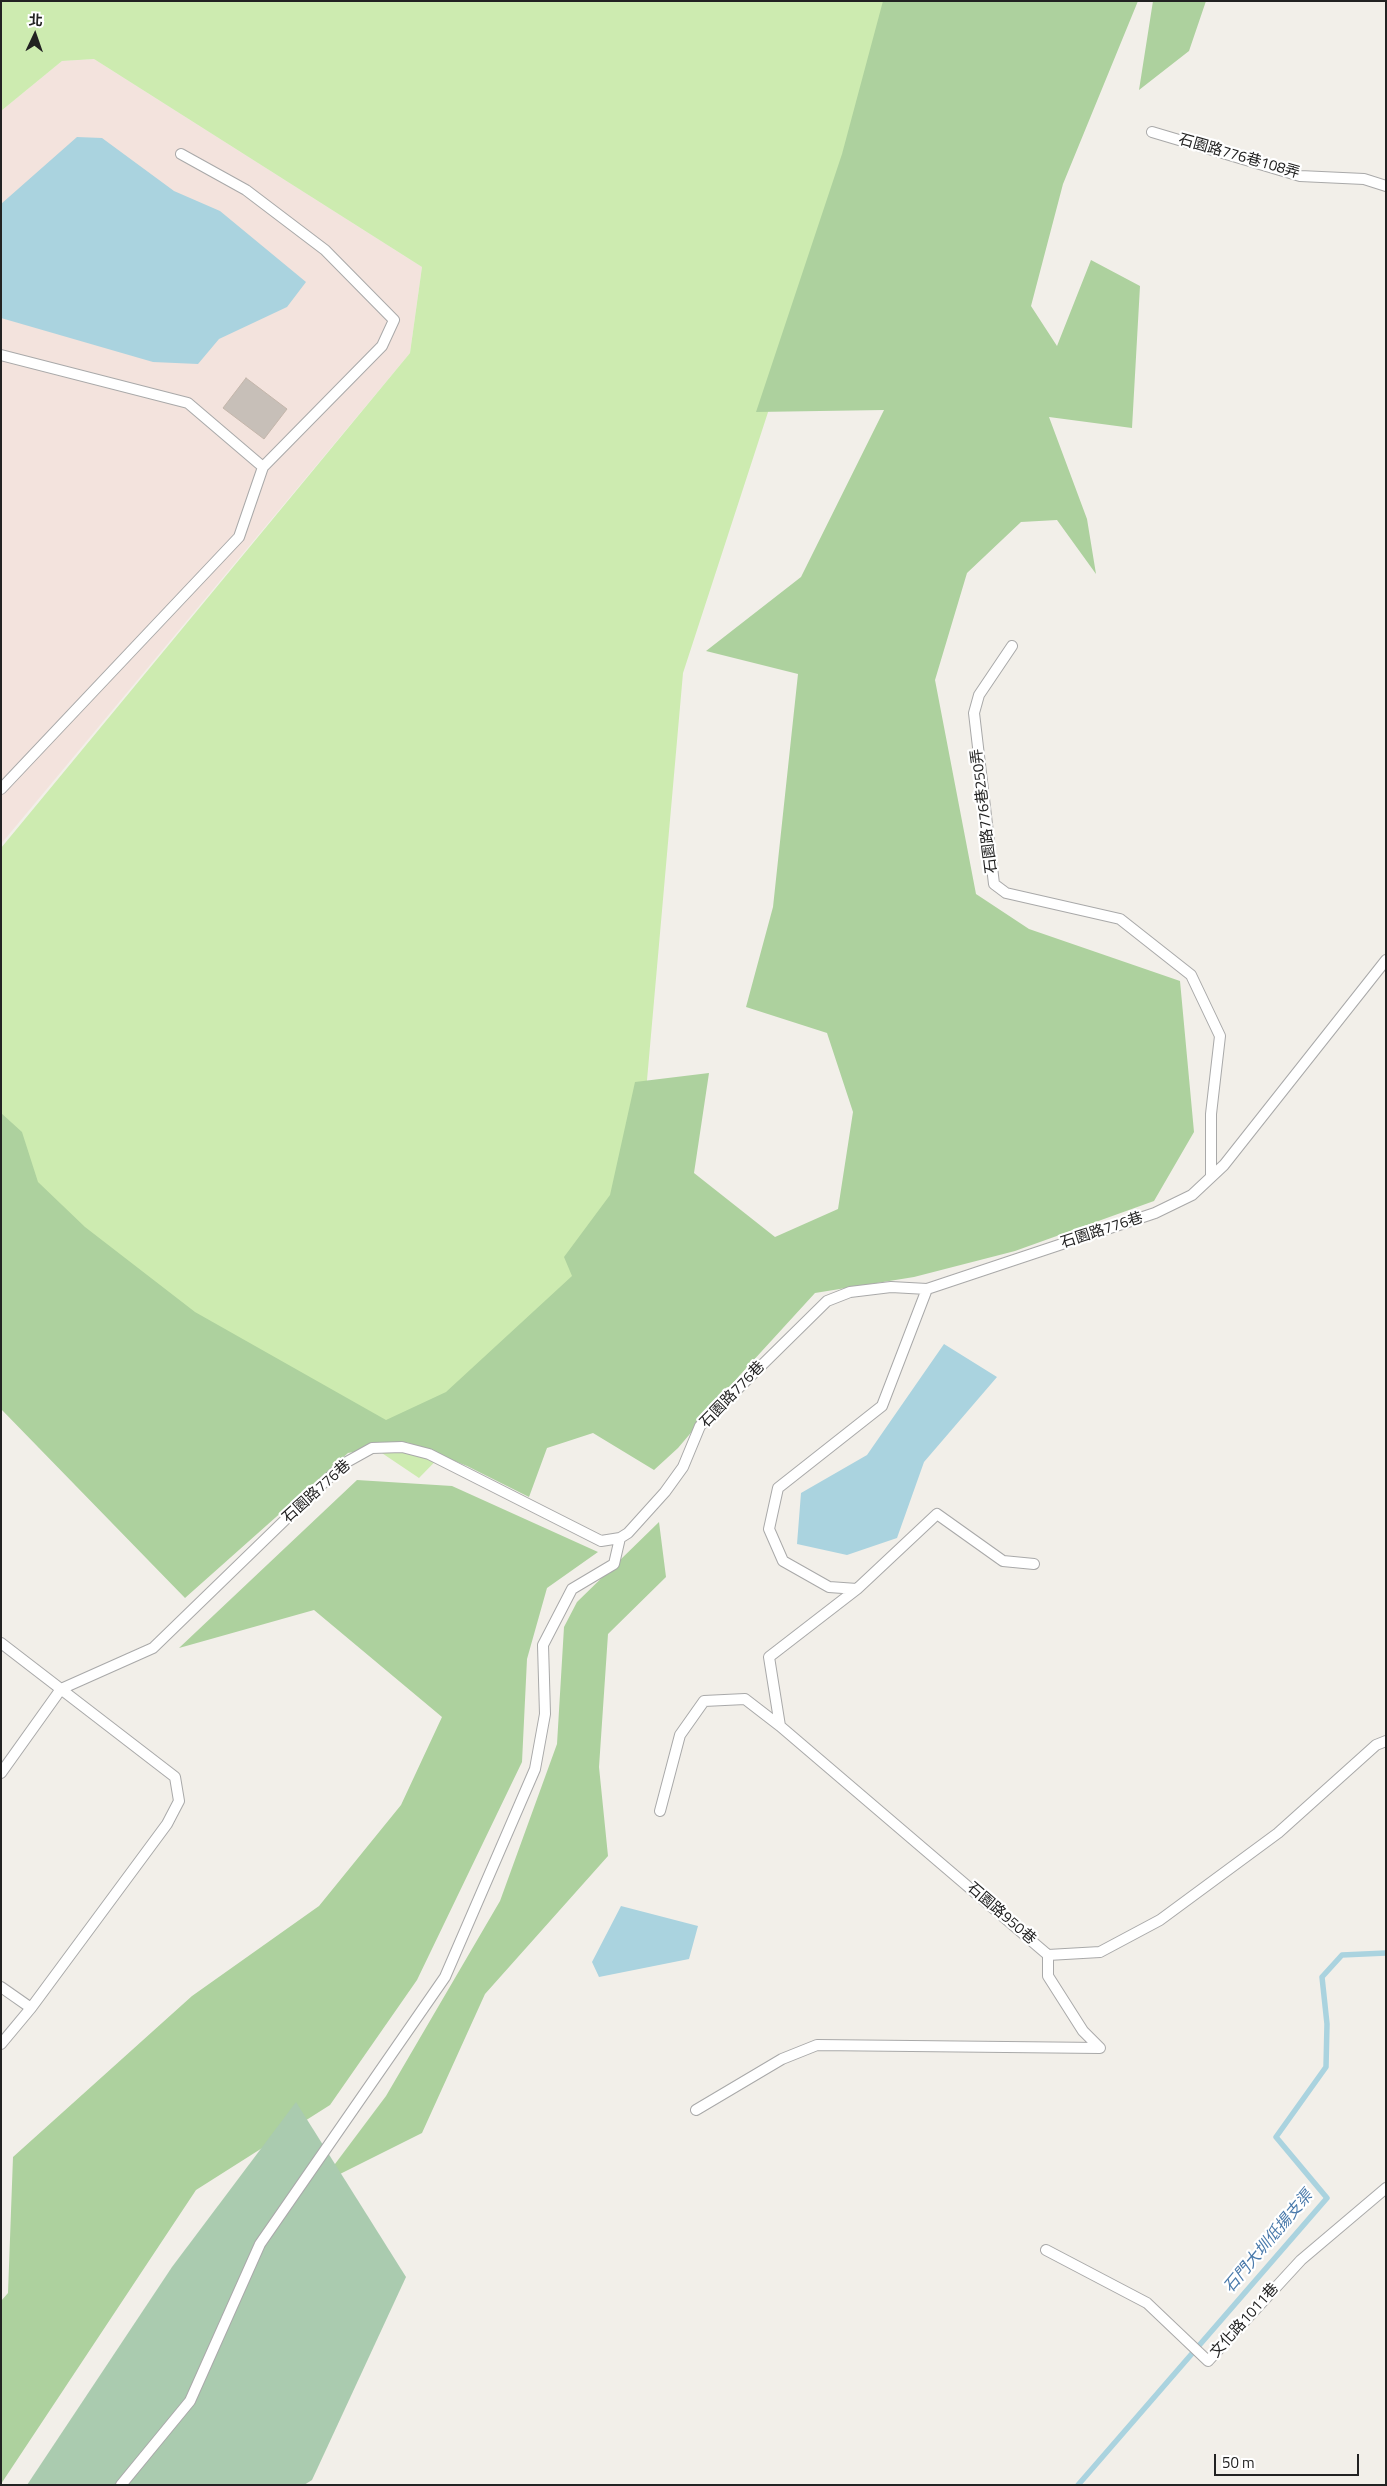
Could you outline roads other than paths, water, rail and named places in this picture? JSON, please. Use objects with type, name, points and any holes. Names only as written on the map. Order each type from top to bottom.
[{"type":"lane","name":"石園路776巷108弄","points":[[1152,132],[1300,176],[1364,179],[1386,186]]},
{"type":"lane","points":[[1,789],[239,537],[263,467],[382,346],[394,320],[325,250],[246,190],[182,154]]},
{"type":"lane","points":[[1,355],[188,402],[263,467]]},
{"type":"lane","name":"石園路776巷250弄","points":[[1012,646],[980,695],[974,713],[994,884],[1006,893],[1120,919],[1191,975],[1220,1036],[1211,1114],[1210,1177]]},
{"type":"lane","name":"石園路776巷","points":[[61,1689],[153,1648],[326,1480],[345,1463],[372,1448],[402,1447],[429,1454],[601,1541],[620,1538],[628,1533],[665,1492],[683,1467],[700,1426],[827,1301],[850,1292],[891,1287],[927,1289],[1155,1213],[1192,1195],[1224,1165],[1386,960]]},
{"type":"lane","points":[[857,1589],[829,1587],[783,1561],[769,1529],[778,1488],[882,1406],[927,1289]]},
{"type":"lane","points":[[780,1726],[768,1657],[857,1589],[936,1514],[1003,1561],[1034,1564]]},
{"type":"lane","points":[[121,2485],[190,2401],[260,2244],[445,1978],[536,1768],[545,1714],[543,1645],[572,1589],[614,1564],[620,1538]]},
{"type":"lane","points":[[1,1643],[176,1777],[180,1802],[167,1824],[1,2044]]},
{"type":"lane","points":[[1,1773],[61,1689]]},
{"type":"lane","name":"石園路950巷","points":[[660,1811],[680,1734],[704,1701],[745,1699],[780,1726],[1048,1955],[1100,1952],[1160,1920],[1278,1833],[1376,1745],[1386,1741]]},
{"type":"lane","points":[[696,2110],[782,2059],[817,2045],[1100,2048],[1083,2031],[1048,1976],[1048,1955]]},
{"type":"lane","points":[[1,1987],[30,2008]]},
{"type":"lane","name":"文化路1011巷","points":[[1046,2250],[1147,2303],[1208,2361],[1301,2260],[1386,2188]]},
{"type":"water","points":[[77,137],[102,138],[174,191],[220,211],[306,282],[287,307],[219,339],[198,364],[153,362],[1,318],[1,204]]},
{"type":"water","points":[[944,1344],[997,1377],[924,1462],[897,1538],[847,1555],[797,1544],[801,1493],[867,1455]]},
{"type":"water","points":[[621,1906],[698,1926],[689,1959],[599,1977],[592,1962]]},
{"type":"waterway","name":"石門大圳低揚支渠","points":[[1078,2485],[1327,2198],[1276,2137],[1326,2067],[1327,2024],[1322,1977],[1342,1955],[1386,1953]]}]
